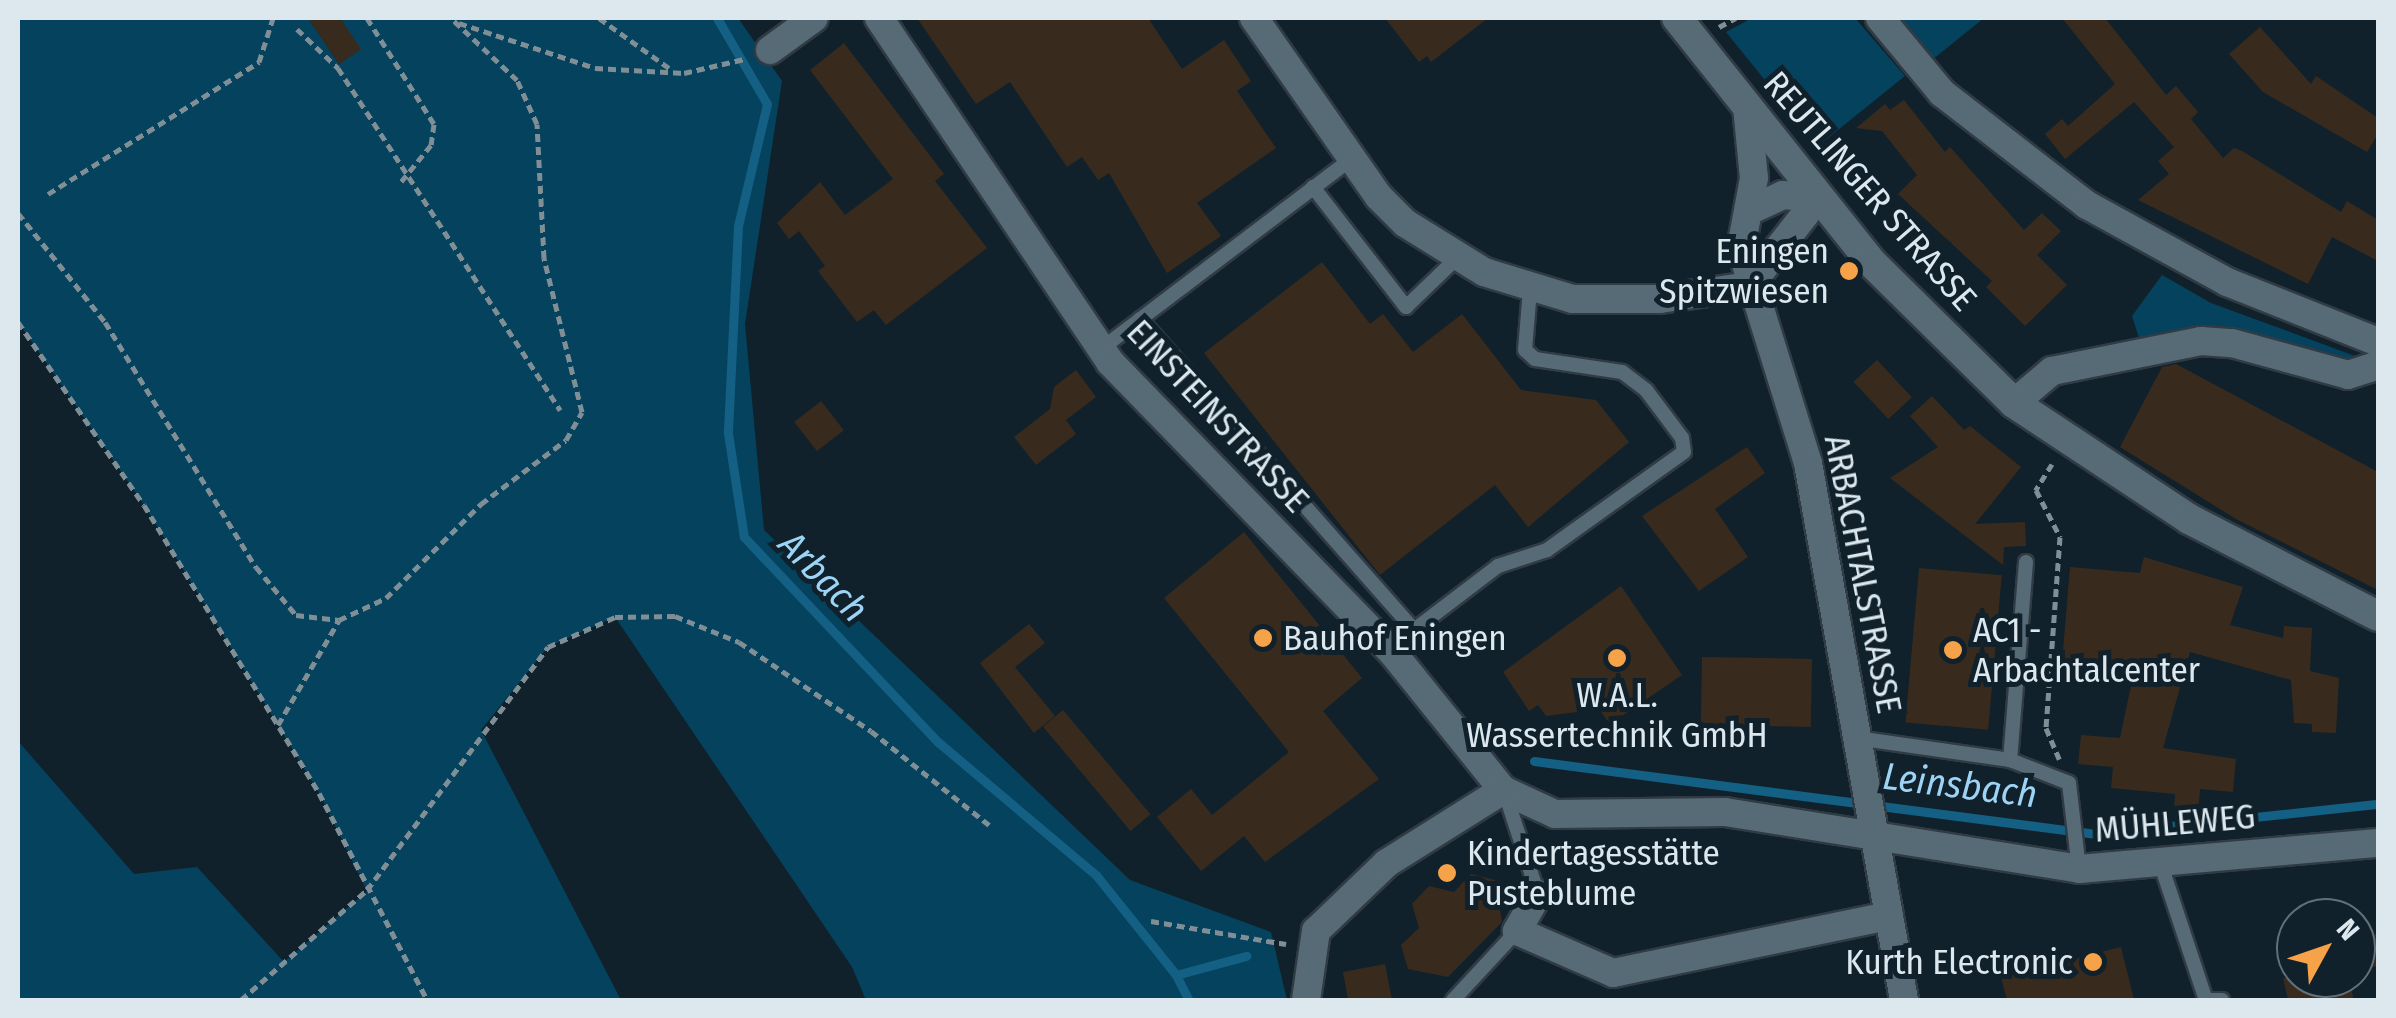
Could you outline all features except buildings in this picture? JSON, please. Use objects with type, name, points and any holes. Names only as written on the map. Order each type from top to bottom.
[{"type":"main road","name":"REUTLINGER STRASSE","points":[[1677,18],[1818,198],[1906,298],[2014,403],[2206,528],[2378,616]]},
{"type":"street","points":[[770,50],[814,18]]},
{"type":"street","name":"EINSTEINSTRASSE","points":[[879,18],[1101,349],[1392,652],[1504,790]]},
{"type":"street","points":[[1254,18],[1350,158],[1406,223],[1457,258],[1530,289],[1615,301],[1748,286],[1818,198]]},
{"type":"street","points":[[1880,18],[1942,93],[2087,204],[2227,282],[2378,342]]},
{"type":"street","name":"ARBACHTALSTRASSE","points":[[1746,107],[1753,209],[1741,248],[1748,286],[1808,463],[1904,1000]]},
{"type":"street","points":[[1753,209],[1783,195],[1818,198]]},
{"type":"street","points":[[2014,403],[2052,371],[2201,341],[2232,343],[2348,376],[2378,364]]},
{"type":"street","points":[[1306,1000],[1316,930],[1386,863],[1504,790]]},
{"type":"street","name":"MÜHLEWEG","points":[[1504,790],[1555,814],[1724,812],[2078,860],[2160,862],[2378,843]]},
{"type":"street","points":[[1549,892],[1517,931],[1613,973],[1889,916]]},
{"type":"lane","points":[[1101,349],[1350,158]]},
{"type":"lane","points":[[1313,187],[1406,308],[1457,258]]},
{"type":"lane","points":[[1392,652],[1414,630],[1498,566],[1547,550],[1684,452],[1682,438],[1646,390],[1622,372],[1535,359],[1525,350],[1530,289]]},
{"type":"lane","points":[[1140,320],[1414,630]]},
{"type":"lane","points":[[2010,760],[2026,562]]},
{"type":"lane","points":[[1856,738],[2010,760],[2070,782],[2078,860]]},
{"type":"lane","points":[[1504,790],[1549,892]]},
{"type":"lane","points":[[2160,862],[2208,1000],[2222,1000]]},
{"type":"lane","points":[[1453,1000],[1517,931]]},
{"type":"path","points":[[48,194],[259,62],[273,18]]},
{"type":"path","points":[[367,18],[434,124],[430,145],[400,182]]},
{"type":"path","points":[[599,18],[669,68]]},
{"type":"path","points":[[1725,24],[1736,18]]},
{"type":"path","points":[[453,19],[595,68],[712,69],[770,50]]},
{"type":"path","points":[[18,213],[105,322],[256,567],[296,614],[339,620],[386,598],[482,504],[566,440],[582,412],[544,258],[536,124],[517,80],[453,19]]},
{"type":"path","points":[[297,28],[338,68],[560,410]]},
{"type":"path","points":[[18,322],[144,505],[278,725],[427,1000]]},
{"type":"path","points":[[2044,454],[2052,463],[2036,494],[2060,538],[2046,728],[2070,782]]},
{"type":"path","points":[[241,1000],[367,890],[548,647],[615,617],[675,616],[739,642],[871,731],[989,825]]},
{"type":"path","points":[[278,725],[339,620]]},
{"type":"path","points":[[1152,921],[1287,944],[1316,930]]},
{"type":"shaded area","points":[[18,18],[308,18],[339,64],[360,49],[340,18],[738,18],[782,81],[745,324],[764,530],[1130,880],[1271,932],[1287,1000],[866,1000],[852,967],[615,617],[548,647],[481,730],[621,1000],[18,1000],[18,741],[134,874],[197,867],[284,962],[367,891],[319,793],[144,505],[18,322]]},
{"type":"shaded area","points":[[1752,18],[1855,18],[1905,76],[1818,146],[1726,32]]},
{"type":"shaded area","points":[[1900,18],[1984,18],[1932,60]]},
{"type":"shaded area","points":[[2162,275],[2211,303],[2355,356],[2352,364],[2140,341],[2132,316]]},
{"type":"waterway","name":"Arbach","points":[[717,18],[767,104],[738,226],[728,433],[744,537],[938,742],[1096,875],[1176,975],[1189,1000]]},
{"type":"waterway","name":"Leinsbach","points":[[1534,761],[2096,834],[2378,804]]},
{"type":"waterway","name":"Leinsbach","points":[[1176,975],[1246,956]]},
{"type":"place","name":"Eningen Spitzwiesen","points":[[1849,271]]},
{"type":"place","name":"Bauhof Eningen","points":[[1263,638]]},
{"type":"place","name":"AC1 - Arbachtalcenter","points":[[1953,650]]},
{"type":"place","name":"W.A.L. Wassertechnik GmbH","points":[[1617,658]]},
{"type":"place","name":"Kindertagesstätte Pusteblume","points":[[1447,873]]},
{"type":"place","name":"Kurth Electronic","points":[[2093,962]]}]
